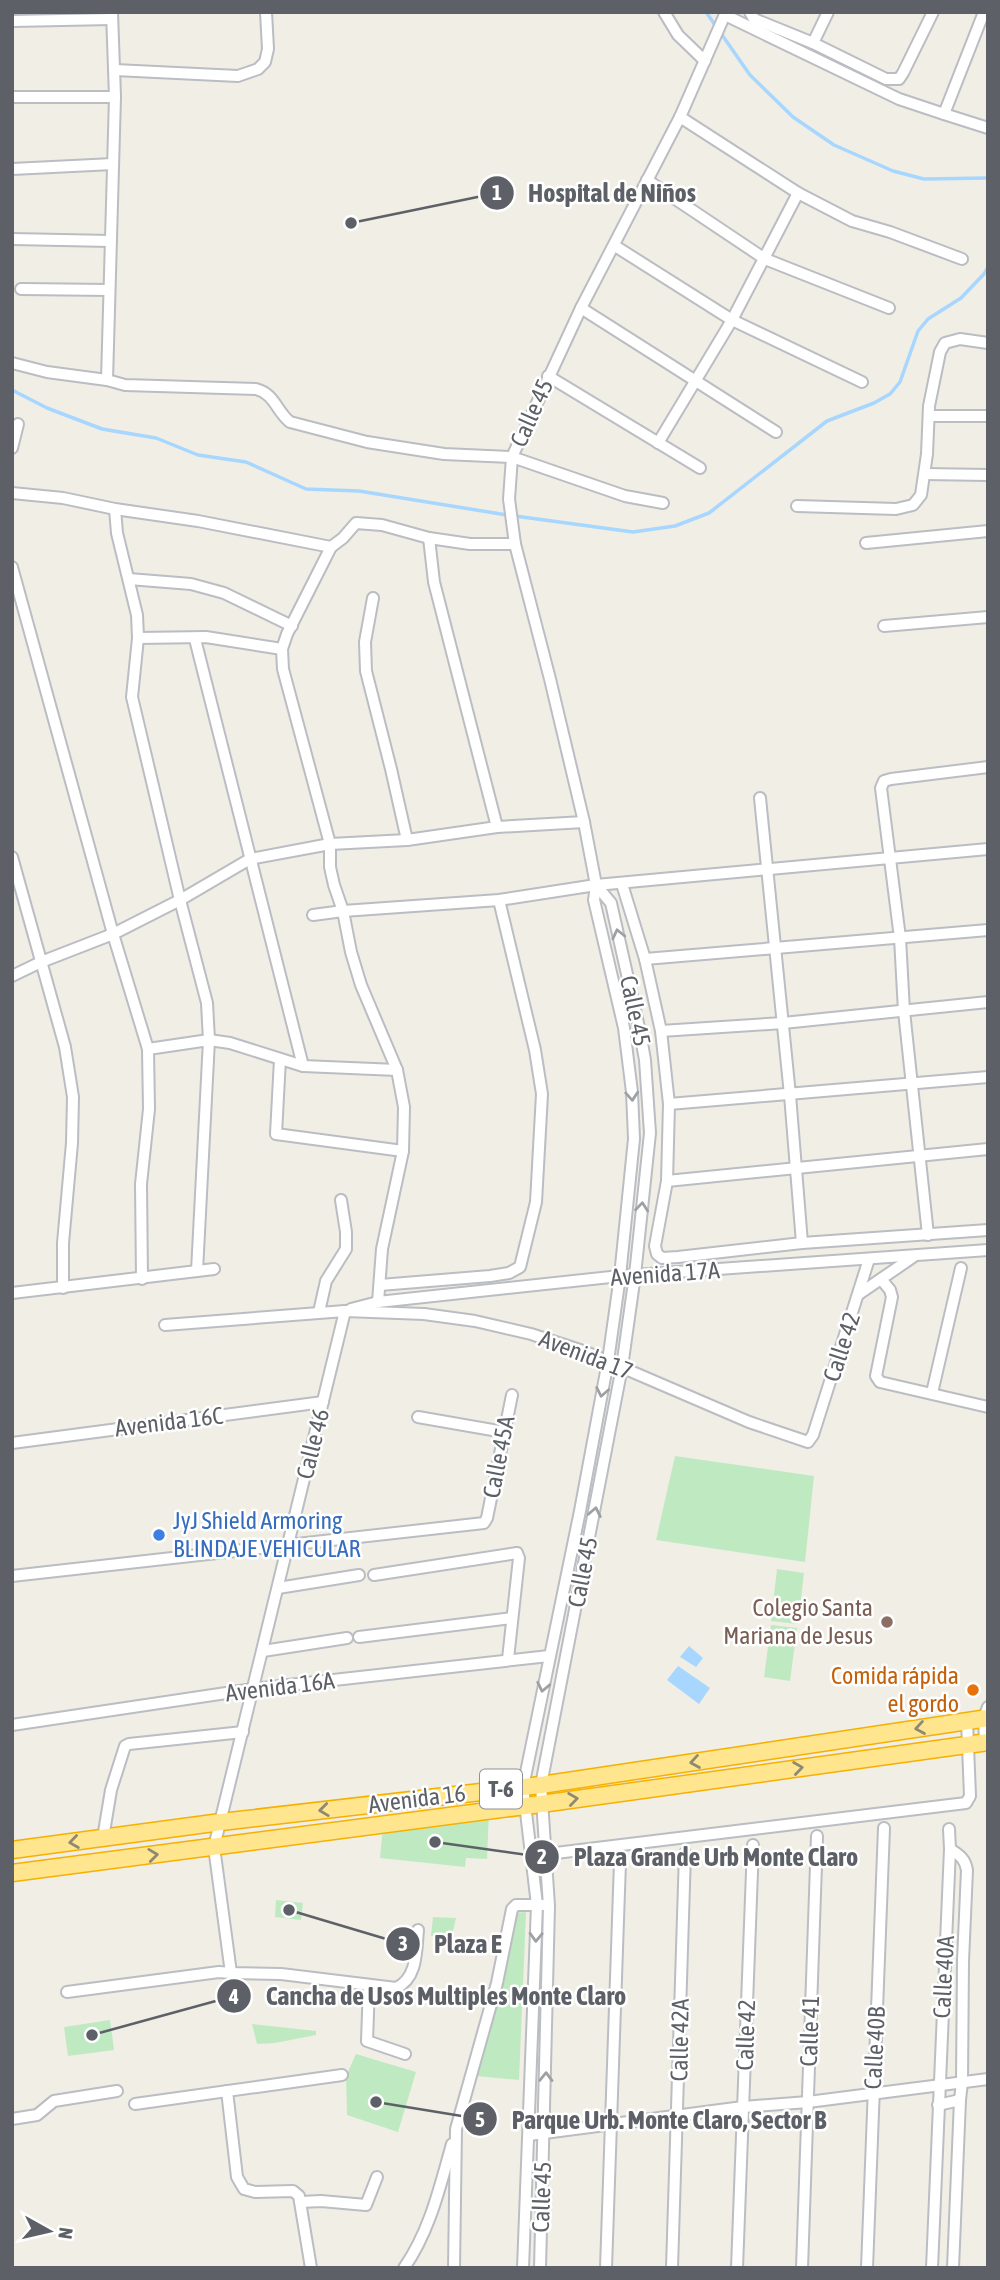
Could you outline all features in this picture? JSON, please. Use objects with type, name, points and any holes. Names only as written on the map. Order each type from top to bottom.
[{"type":"highway","name":"Avenida 16","points":[[12,1850],[221,1822],[541,1785],[967,1721],[987,1714]]},
{"type":"highway","name":"Avenida 16","points":[[12,1873],[980,1743]]},
{"type":"street","points":[[116,70],[238,76],[258,69],[265,62],[268,49],[266,12]]},
{"type":"street","points":[[664,12],[678,35],[705,61]]},
{"type":"street","points":[[750,12],[754,19],[813,43],[886,79],[899,79],[933,12]]},
{"type":"street","points":[[813,43],[828,12]]},
{"type":"street","points":[[944,114],[984,12]]},
{"type":"street","points":[[726,14],[899,99],[988,128]]},
{"type":"street","name":"Calle 45","points":[[523,2268],[537,1905],[523,1787],[608,1361],[634,1139],[632,1092],[624,1027],[594,900],[596,886],[584,822],[515,544],[509,499],[512,457],[581,308],[680,117],[726,14]]},
{"type":"street","points":[[12,21],[112,15],[116,70],[107,380]]},
{"type":"street","points":[[12,97],[115,97]]},
{"type":"street","points":[[680,117],[798,193],[852,221],[962,259]]},
{"type":"street","points":[[12,169],[113,164]]},
{"type":"street","points":[[648,180],[765,259],[889,308]]},
{"type":"street","points":[[658,443],[732,320],[798,193]]},
{"type":"street","points":[[12,239],[111,241]]},
{"type":"street","points":[[615,246],[732,320],[862,382]]},
{"type":"street","points":[[21,289],[109,290]]},
{"type":"street","points":[[581,308],[776,432]]},
{"type":"street","points":[[797,506],[896,509],[913,505],[921,495],[934,376],[945,343],[960,339],[988,342]]},
{"type":"street","points":[[12,363],[47,372],[125,385],[256,390],[269,394],[283,417],[290,422],[367,442],[444,454],[512,457],[625,496],[663,503]]},
{"type":"street","points":[[548,376],[700,468]]},
{"type":"street","points":[[929,416],[988,416]]},
{"type":"street","points":[[12,448],[18,424]]},
{"type":"street","points":[[925,474],[988,475]]},
{"type":"street","points":[[12,493],[63,498],[331,547]]},
{"type":"street","points":[[115,509],[117,533],[136,615],[138,638],[132,696],[207,1003],[209,1040],[197,1271]]},
{"type":"street","points":[[378,1302],[382,1249],[403,1151],[404,1107],[397,1070],[361,985],[351,952],[330,867],[330,844],[283,669],[282,649],[331,547],[356,523],[383,525],[429,538],[470,544],[515,544]]},
{"type":"street","points":[[866,543],[988,531]]},
{"type":"street","points":[[429,538],[434,582],[497,827]]},
{"type":"street","points":[[12,568],[113,934],[148,1049],[149,1109],[141,1184],[142,1279]]},
{"type":"street","points":[[129,579],[191,584],[224,593],[292,626]]},
{"type":"street","points":[[373,598],[365,642],[366,671],[407,840]]},
{"type":"street","points":[[884,626],[988,617]]},
{"type":"street","points":[[138,638],[206,637],[282,649]]},
{"type":"street","points":[[195,639],[303,1066]]},
{"type":"street","points":[[929,1235],[904,1010],[900,938],[881,788],[884,782],[988,768]]},
{"type":"street","points":[[760,798],[802,1243]]},
{"type":"street","points":[[12,976],[113,934],[180,900],[250,859],[330,844],[407,840],[497,827],[584,822]]},
{"type":"street","points":[[313,915],[499,900],[596,886],[988,849]]},
{"type":"street","points":[[12,857],[17,889],[65,1047],[73,1097],[72,1143],[63,1243],[63,1288]]},
{"type":"street","points":[[622,884],[645,959],[661,1031],[669,1104],[667,1181],[655,1246],[657,1254],[662,1258],[802,1243],[988,1230]]},
{"type":"street","name":"Calle 45","points":[[540,2268],[549,1906],[541,1785],[622,1367],[650,1133],[645,1060],[611,903],[596,886]]},
{"type":"street","points":[[380,1285],[490,1276],[509,1273],[520,1267],[536,1202],[542,1094],[535,1050],[499,900]]},
{"type":"street","points":[[645,959],[988,930]]},
{"type":"street","points":[[661,1031],[783,1023],[988,1002]]},
{"type":"street","points":[[148,1049],[209,1040],[303,1066],[397,1070]]},
{"type":"street","points":[[280,1059],[276,1134],[403,1151]]},
{"type":"street","points":[[669,1104],[988,1077]]},
{"type":"street","points":[[667,1181],[988,1149]]},
{"type":"street","points":[[319,1312],[326,1281],[346,1249],[341,1200]]},
{"type":"street","name":"Avenida 17A","points":[[345,1311],[378,1302],[620,1276],[988,1250]]},
{"type":"street","points":[[859,1294],[915,1256]]},
{"type":"street","name":"Calle 42","points":[[813,1435],[869,1259]]},
{"type":"street","points":[[932,1393],[961,1268]]},
{"type":"street","points":[[12,1293],[214,1269]]},
{"type":"street","points":[[881,1279],[892,1297],[877,1380],[988,1407]]},
{"type":"street","points":[[165,1325],[345,1311]]},
{"type":"street","name":"Avenida 17","points":[[345,1311],[424,1314],[475,1321],[531,1334],[608,1361],[749,1422],[805,1442],[811,1440],[813,1435]]},
{"type":"street","name":"Calle 46","points":[[214,1847],[345,1311]]},
{"type":"street","name":"Calle 45A","points":[[289,1544],[484,1522],[512,1395]]},
{"type":"street","name":"Avenida 16C","points":[[13,1445],[323,1402]]},
{"type":"street","points":[[418,1416],[504,1432]]},
{"type":"street","points":[[12,1577],[289,1544]]},
{"type":"street","points":[[374,1575],[517,1553],[519,1558],[508,1660]]},
{"type":"street","points":[[278,1588],[359,1575]]},
{"type":"street","points":[[359,1637],[512,1618]]},
{"type":"street","points":[[262,1651],[347,1638]]},
{"type":"street","name":"Avenida 16A","points":[[12,1725],[254,1689],[550,1656]]},
{"type":"street","points":[[531,1856],[966,1803],[970,1796],[987,1714]]},
{"type":"street","points":[[967,1721],[980,1743]]},
{"type":"street","points":[[103,1838],[111,1790],[121,1751],[125,1746],[243,1732]]},
{"type":"street","name":"Calle 40B","points":[[867,2268],[884,1828]]},
{"type":"street","name":"Calle 40A","points":[[932,2268],[949,1829]]},
{"type":"street","name":"Calle 41","points":[[802,2268],[817,1836]]},
{"type":"street","name":"Calle 42","points":[[737,2268],[753,1845]]},
{"type":"street","points":[[214,1847],[232,1973]]},
{"type":"street","name":"Calle 40A","points":[[950,1849],[961,1856],[967,1870],[960,2100]]},
{"type":"street","name":"Calle 42A","points":[[672,2268],[685,1853]]},
{"type":"street","points":[[607,2268],[620,1862]]},
{"type":"street","points":[[404,2268],[414,2254],[436,2202],[497,1983],[512,1909],[516,1905],[549,1906]]},
{"type":"street","points":[[66,1992],[219,1972],[281,1974],[401,1987],[415,1964],[418,1930]]},
{"type":"street","points":[[945,1960],[963,1961]]},
{"type":"street","points":[[369,1985],[367,2041],[405,2054]]},
{"type":"street","points":[[135,2104],[342,2076]]},
{"type":"street","points":[[529,2135],[743,2107],[808,2102],[988,2080]]},
{"type":"street","points":[[12,2119],[37,2115],[54,2101],[117,2091]]},
{"type":"street","points":[[227,2091],[237,2177],[244,2189],[255,2192],[293,2191],[299,2196],[311,2268]]},
{"type":"street","points":[[938,2105],[960,2100],[953,2268]]},
{"type":"street","points":[[454,2268],[456,2129]]},
{"type":"street","points":[[300,2202],[366,2205],[377,2176]]},
{"type":"green space","points":[[675,1456],[814,1476],[805,1562],[656,1540]]},
{"type":"green space","points":[[777,1569],[804,1573],[798,1624],[771,1621]]},
{"type":"green space","points":[[771,1625],[797,1628],[790,1681],[764,1677]]},
{"type":"green space","points":[[489,1812],[487,1859],[466,1858],[465,1867],[380,1858],[383,1827]]},
{"type":"green space","points":[[276,1900],[303,1903],[301,1920],[275,1917]]},
{"type":"green space","points":[[526,1912],[519,2080],[476,2076],[515,1913]]},
{"type":"green space","points":[[433,1917],[456,1918],[451,1940],[431,1936]]},
{"type":"green space","points":[[110,2020],[114,2050],[68,2056],[64,2027]]},
{"type":"green space","points":[[252,2024],[316,2031],[316,2035],[257,2044]]},
{"type":"green space","points":[[356,2054],[416,2072],[398,2132],[347,2115],[346,2076]]},
{"type":"water","points":[[689,1646],[703,1658],[696,1667],[680,1657]]},
{"type":"water","points":[[678,1666],[710,1688],[699,1704],[667,1680]]},
{"type":"waterway","points":[[706,12],[750,75],[793,117],[834,145],[893,171],[924,179],[988,178]]},
{"type":"waterway","points":[[515,516],[633,532],[675,526],[709,513],[827,421],[890,394],[900,382],[918,331],[928,319],[961,298],[988,267]]},
{"type":"waterway","points":[[12,390],[47,408],[102,429],[156,438],[198,455],[246,462],[306,489],[359,491],[507,515]]},
{"type":"place","name":"Hospital de Niños","points":[[351,223]]},
{"type":"place","name":"JyJ Shield Armoring BLINDAJE VEHICULAR","points":[[159,1535]]},
{"type":"place","name":"Colegio Santa Mariana de Jesus","points":[[887,1622]]},
{"type":"place","name":"Comida rápida el gordo","points":[[973,1690]]},
{"type":"place","name":"Plaza Grande Urb Monte Claro","points":[[435,1842]]},
{"type":"place","name":"Plaza E","points":[[289,1910]]},
{"type":"place","name":"Cancha de Usos Multiples Monte Claro","points":[[92,2035]]},
{"type":"place","name":"Parque Urb. Monte Claro, Sector B","points":[[376,2102]]}]
